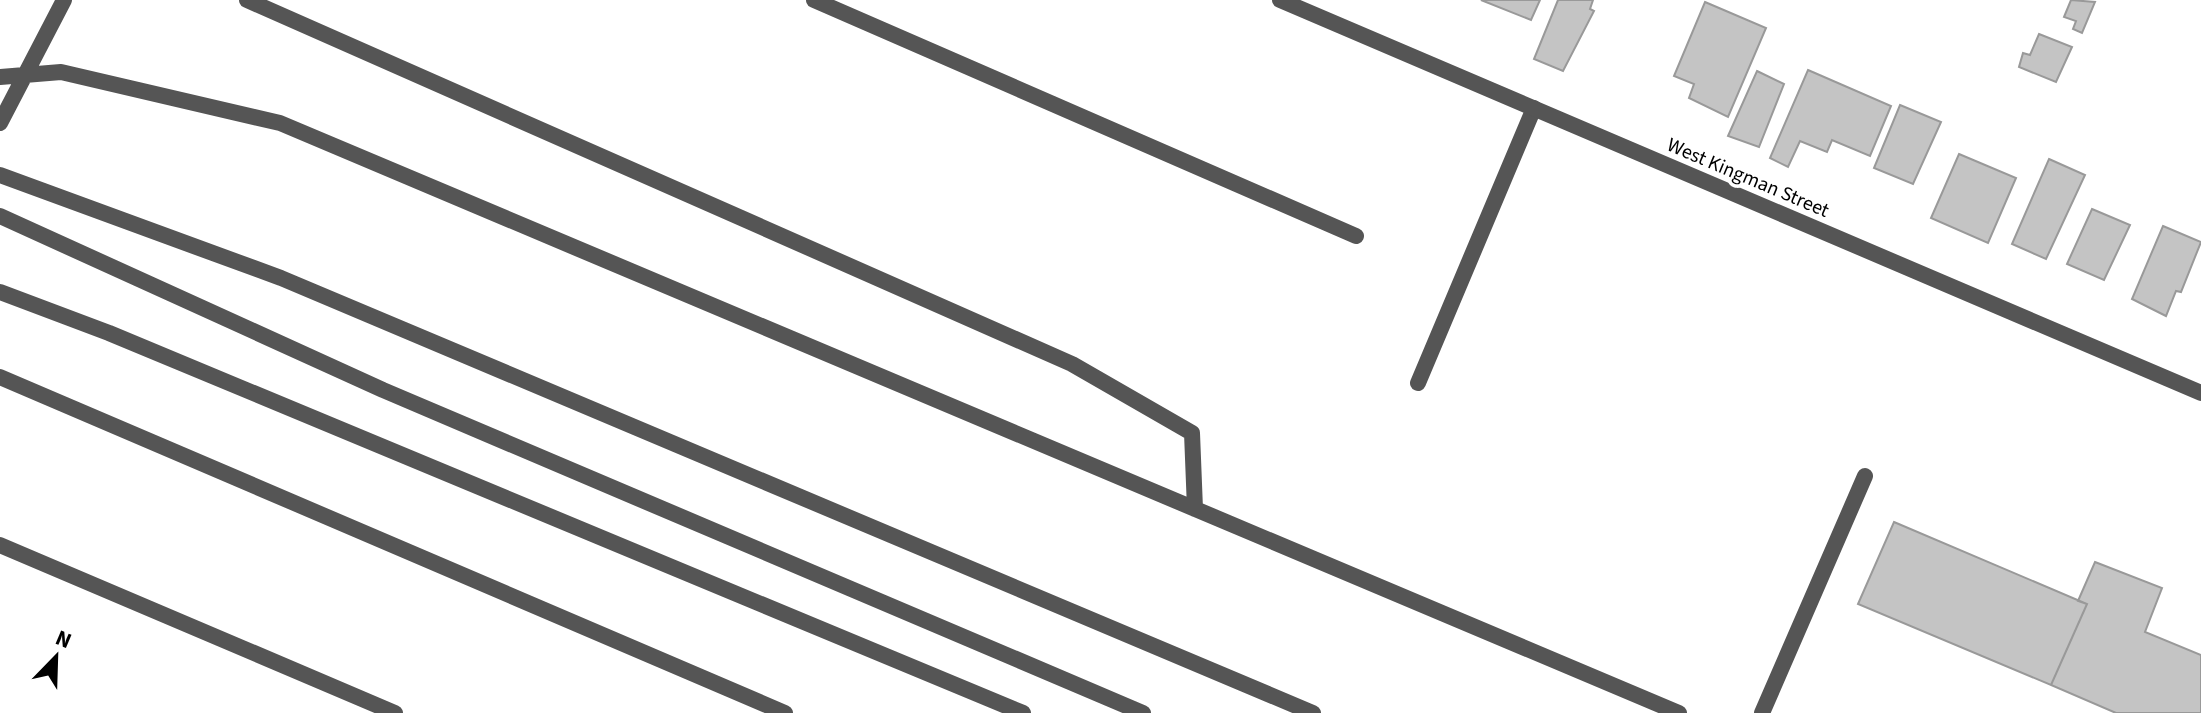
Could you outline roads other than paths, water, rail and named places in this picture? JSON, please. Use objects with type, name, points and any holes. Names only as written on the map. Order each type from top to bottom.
[{"type":"street","points":[[0,123],[64,0]]},
{"type":"street","points":[[247,0],[1072,364],[1192,433],[1195,509]]},
{"type":"street","points":[[814,0],[1356,236]]},
{"type":"street","name":"West Kingman Street","points":[[1280,0],[2201,393]]},
{"type":"street","points":[[0,77],[61,72],[280,123],[1679,713]]},
{"type":"street","points":[[1418,383],[1534,108]]},
{"type":"street","points":[[0,175],[295,284],[1313,713]]},
{"type":"street","points":[[0,216],[383,390],[1143,713]]},
{"type":"street","points":[[0,292],[109,333],[1023,713]]},
{"type":"street","points":[[0,377],[785,713]]},
{"type":"street","points":[[1762,713],[1865,476]]},
{"type":"street","points":[[0,545],[395,713]]}]
